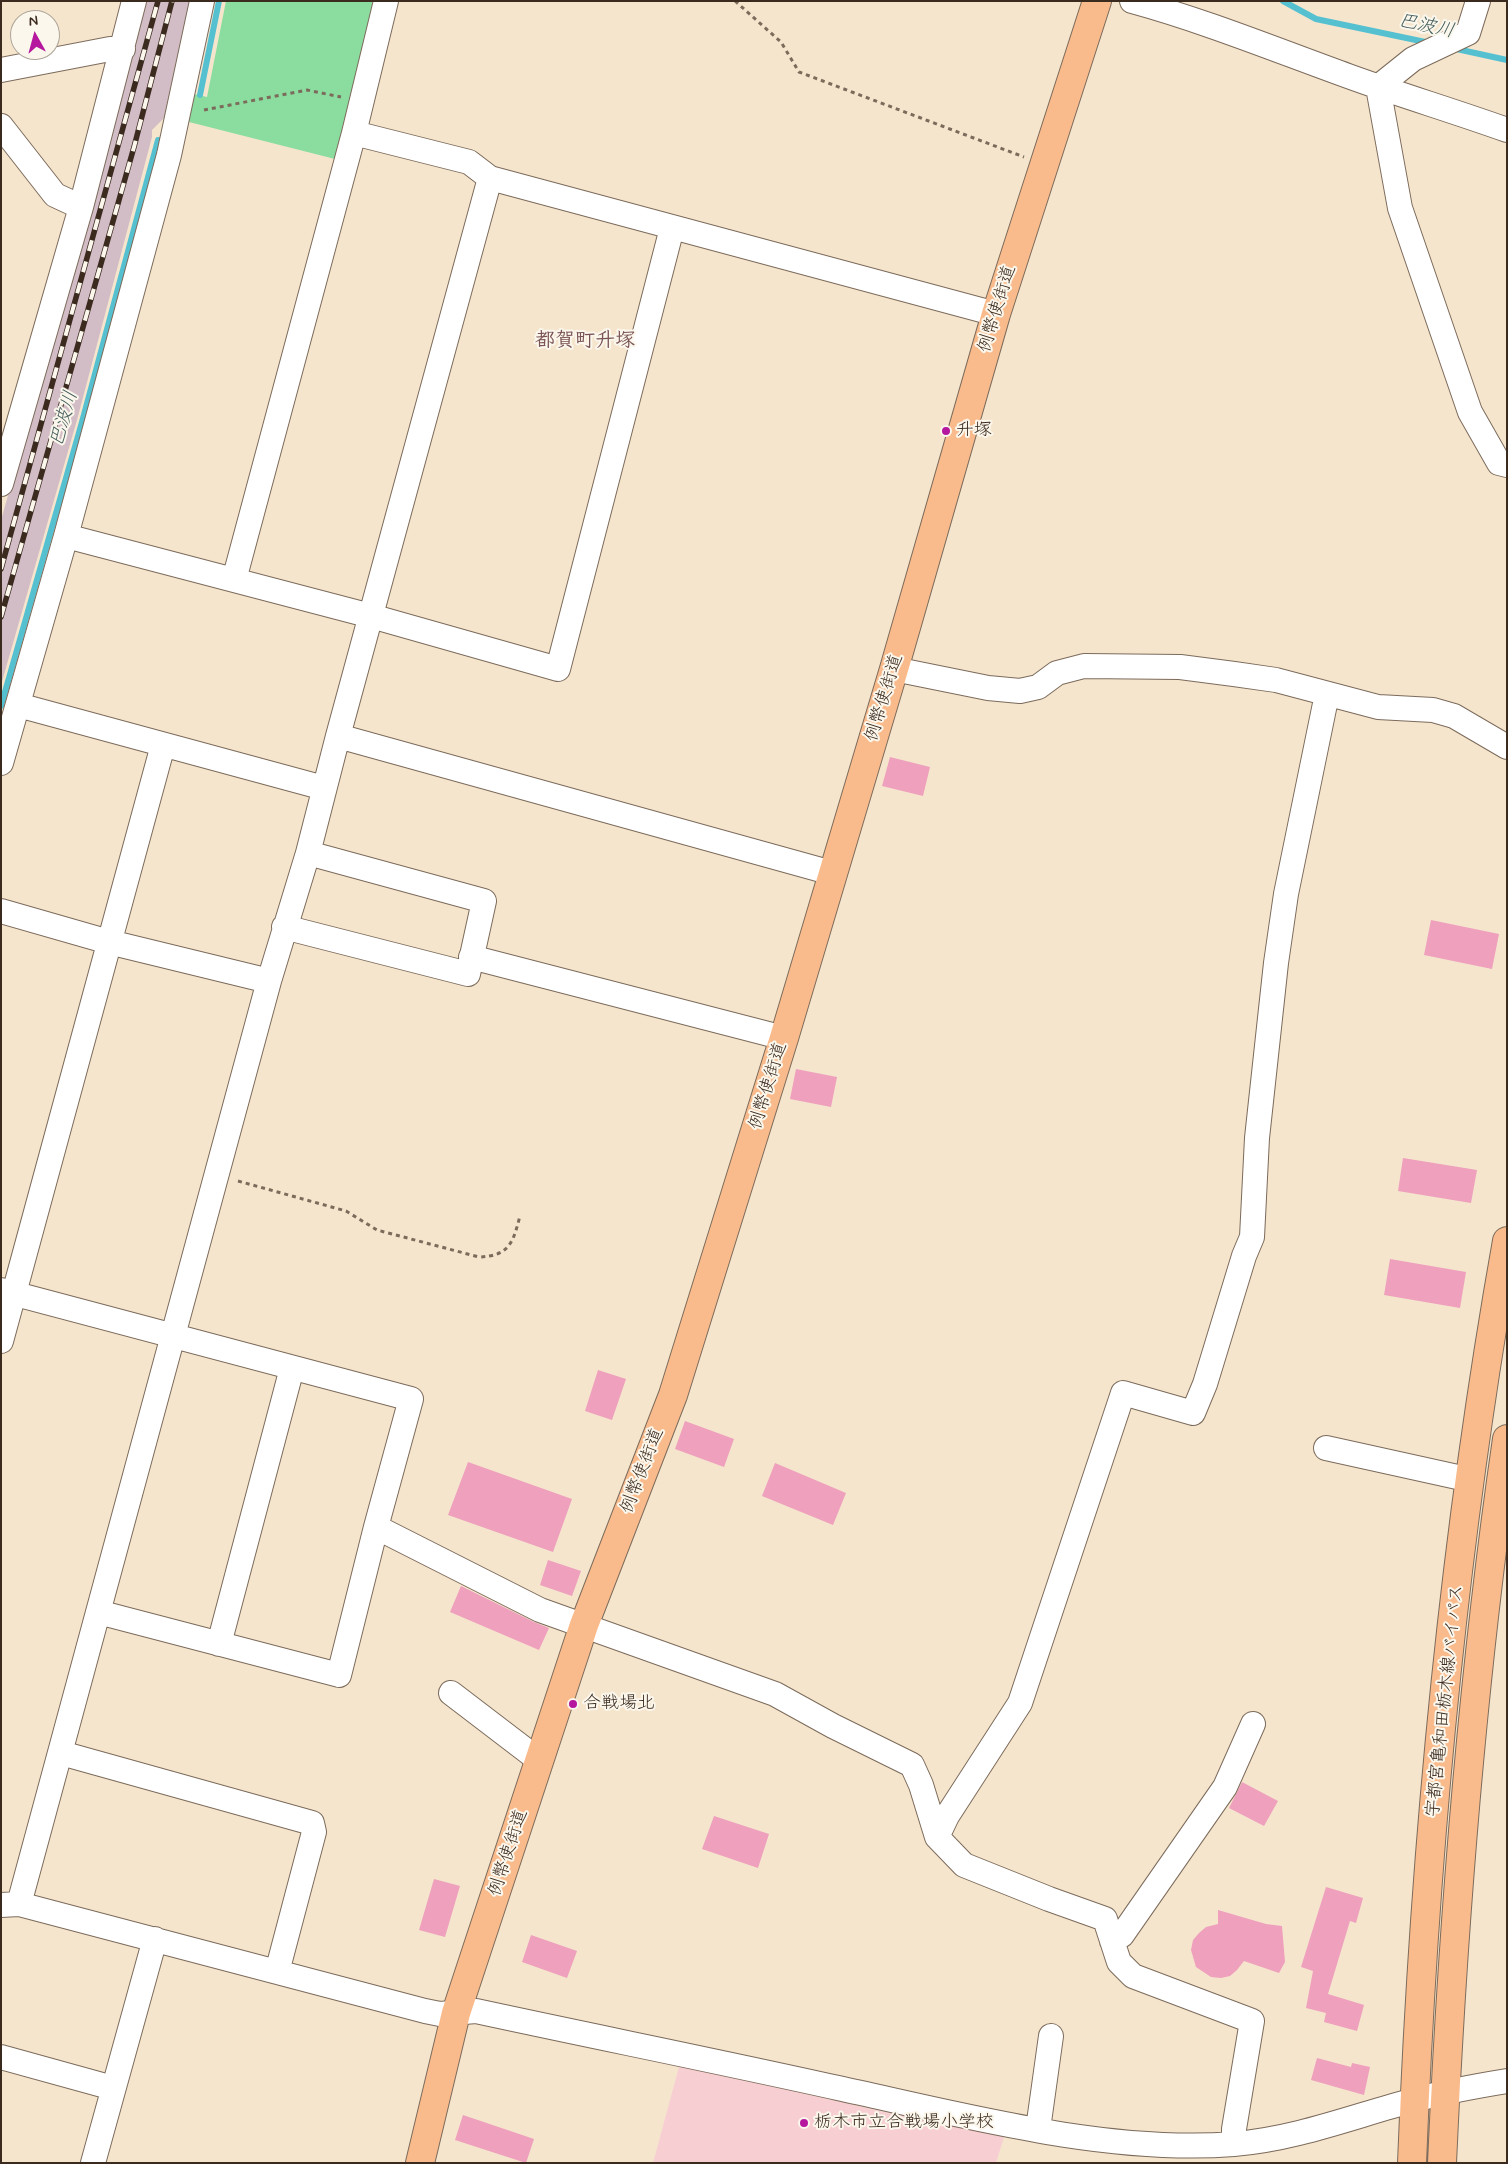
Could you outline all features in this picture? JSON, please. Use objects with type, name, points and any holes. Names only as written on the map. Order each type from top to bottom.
[{"type":"main road","name":"例幣使街道","points":[[420,2163],[456,2012],[584,1624],[673,1395],[784,1038],[894,670],[996,314],[1097,1]]},
{"type":"main road","name":"宇都宮亀和田栃木線バイパス","points":[[1412,2163],[1422,1955],[1437,1785],[1470,1480],[1501,1310],[1507,1241]]},
{"type":"main road","name":"宇都宮亀和田栃木線バイパス","points":[[1442,2163],[1452,1958],[1467,1766],[1478,1651],[1507,1439]]},
{"type":"street","points":[[1,484],[81,207],[134,1]]},
{"type":"street","points":[[1,763],[66,536],[169,155],[202,1]]},
{"type":"street","points":[[234,580],[354,133],[386,1]]},
{"type":"street","points":[[1132,1],[1171,12],[1378,87],[1442,106],[1507,130]]},
{"type":"street","points":[[1378,87],[1413,59],[1468,33],[1478,1]]},
{"type":"street","points":[[1,70],[110,49],[123,49]]},
{"type":"street","points":[[1378,87],[1403,217],[1470,412],[1499,463],[1507,465]]},
{"type":"street","points":[[1,126],[55,195],[81,207]]},
{"type":"street","points":[[354,133],[469,162],[490,178],[996,314]]},
{"type":"street","points":[[490,178],[338,736],[308,854],[284,927],[269,981],[60,1753],[10,1904],[155,1939],[424,2011],[440,2014],[476,2011],[917,2106],[1102,2140],[1223,2150],[1313,2130],[1414,2100],[1507,2081]]},
{"type":"street","points":[[66,536],[371,616],[558,669],[672,228]]},
{"type":"street","points":[[894,670],[988,688],[1020,691],[1038,687],[1056,673],[1084,666],[1180,667],[1276,680],[1378,708],[1433,710],[1454,716],[1481,734],[1507,747]]},
{"type":"street","points":[[936,1837],[947,1816],[1020,1703],[1124,1393],[1193,1414],[1205,1384],[1244,1256],[1252,1237],[1257,1138],[1276,964],[1286,894],[1327,694]]},
{"type":"street","points":[[18,704],[324,788]]},
{"type":"street","points":[[338,736],[832,873]]},
{"type":"street","points":[[1,1341],[8,1291],[109,942],[163,745]]},
{"type":"street","points":[[284,927],[468,974],[484,901],[308,854]]},
{"type":"street","points":[[1,911],[109,942],[269,981]]},
{"type":"street","points":[[471,957],[784,1038]]},
{"type":"street","points":[[8,1291],[411,1399],[376,1527],[339,1675],[98,1612]]},
{"type":"street","points":[[219,1644],[292,1368]]},
{"type":"street","points":[[1326,1448],[1470,1480]]},
{"type":"street","points":[[376,1527],[540,1610],[584,1624],[775,1694],[912,1766],[921,1785],[936,1837],[964,1866],[1049,1900],[1105,1919],[1119,1962],[1133,1976],[1252,2021],[1234,2129],[1223,2150]]},
{"type":"street","points":[[451,1693],[540,1761]]},
{"type":"street","points":[[1112,1940],[1122,1935],[1225,1787],[1253,1724]]},
{"type":"street","points":[[60,1753],[312,1823],[314,1832],[277,1972]]},
{"type":"street","points":[[98,2162],[113,2088],[155,1939]]},
{"type":"street","points":[[1038,2129],[1051,2036]]},
{"type":"street","points":[[1,2057],[113,2088]]},
{"type":"path","points":[[735,1],[781,42],[799,72],[1043,164]]},
{"type":"path","points":[[204,110],[307,90],[341,97]]},
{"type":"path","points":[[217,1175],[346,1211],[377,1230],[479,1257],[490,1257],[504,1252],[513,1240],[520,1216]]},
{"type":"shaded area","points":[[144,1],[191,1],[167,115],[152,130],[152,137],[77,420],[1,685],[1,520],[65,296]]},
{"type":"shaded area","name":"栃木市立合戦場小学校","points":[[680,2063],[884,2112],[1005,2134],[996,2163],[653,2163]]},
{"type":"green space","points":[[226,1],[373,1],[349,108],[335,159],[189,122],[194,94],[207,97]]},
{"type":"building","points":[[890,757],[930,767],[923,796],[882,786]]},
{"type":"building","points":[[1431,920],[1499,934],[1492,969],[1424,955]]},
{"type":"building","points":[[796,1069],[837,1077],[831,1107],[790,1099]]},
{"type":"building","points":[[1403,1158],[1477,1170],[1471,1203],[1398,1191]]},
{"type":"building","points":[[1390,1259],[1466,1272],[1460,1308],[1384,1295]]},
{"type":"building","points":[[598,1370],[626,1379],[612,1420],[585,1411]]},
{"type":"building","points":[[685,1421],[734,1439],[724,1467],[675,1449]]},
{"type":"building","points":[[468,1462],[572,1499],[553,1552],[448,1515]]},
{"type":"building","points":[[775,1463],[846,1493],[833,1525],[762,1496]]},
{"type":"building","points":[[548,1560],[581,1571],[572,1596],[540,1585]]},
{"type":"building","points":[[461,1586],[549,1628],[539,1650],[450,1612]]},
{"type":"building","points":[[1242,1782],[1278,1801],[1264,1826],[1229,1808]]},
{"type":"building","points":[[714,1816],[769,1834],[758,1868],[702,1849]]},
{"type":"building","points":[[434,1879],[460,1886],[445,1937],[419,1930]]},
{"type":"building","points":[[1326,1887],[1363,1898],[1356,1923],[1350,1921],[1328,1994],[1364,2005],[1357,2031],[1324,2022],[1326,2013],[1306,2008],[1313,1971],[1301,1967]]},
{"type":"building","points":[[1218,1910],[1266,1924],[1282,1926],[1285,1962],[1279,1973],[1244,1961],[1230,1976],[1221,1978],[1211,1977],[1196,1967],[1191,1950],[1193,1940],[1206,1927],[1218,1924]]},
{"type":"building","points":[[531,1935],[577,1951],[567,1978],[522,1962]]},
{"type":"building","points":[[1317,2058],[1351,2067],[1352,2063],[1370,2067],[1364,2095],[1311,2080]]},
{"type":"building","points":[[463,2115],[534,2139],[526,2163],[455,2140]]},
{"type":"waterway","name":"巴波川","points":[[200,95],[219,1]]},
{"type":"waterway","name":"巴波川","points":[[1283,1],[1316,19],[1430,43]]},
{"type":"waterway","name":"巴波川","points":[[1452,48],[1507,60]]},
{"type":"waterway","name":"巴波川","points":[[1,706],[82,422],[158,140]]},
{"type":"railway","points":[[1,569],[158,1]]},
{"type":"railway","points":[[1,617],[134,147],[172,1]]},
{"type":"place","name":"升塚","points":[[946,431]]},
{"type":"place","name":"合戦場北","points":[[573,1704]]},
{"type":"place","name":"栃木市立合戦場小学校","points":[[804,2123]]},
{"type":"district","name":"都賀町升塚","points":[[585,342]]}]
